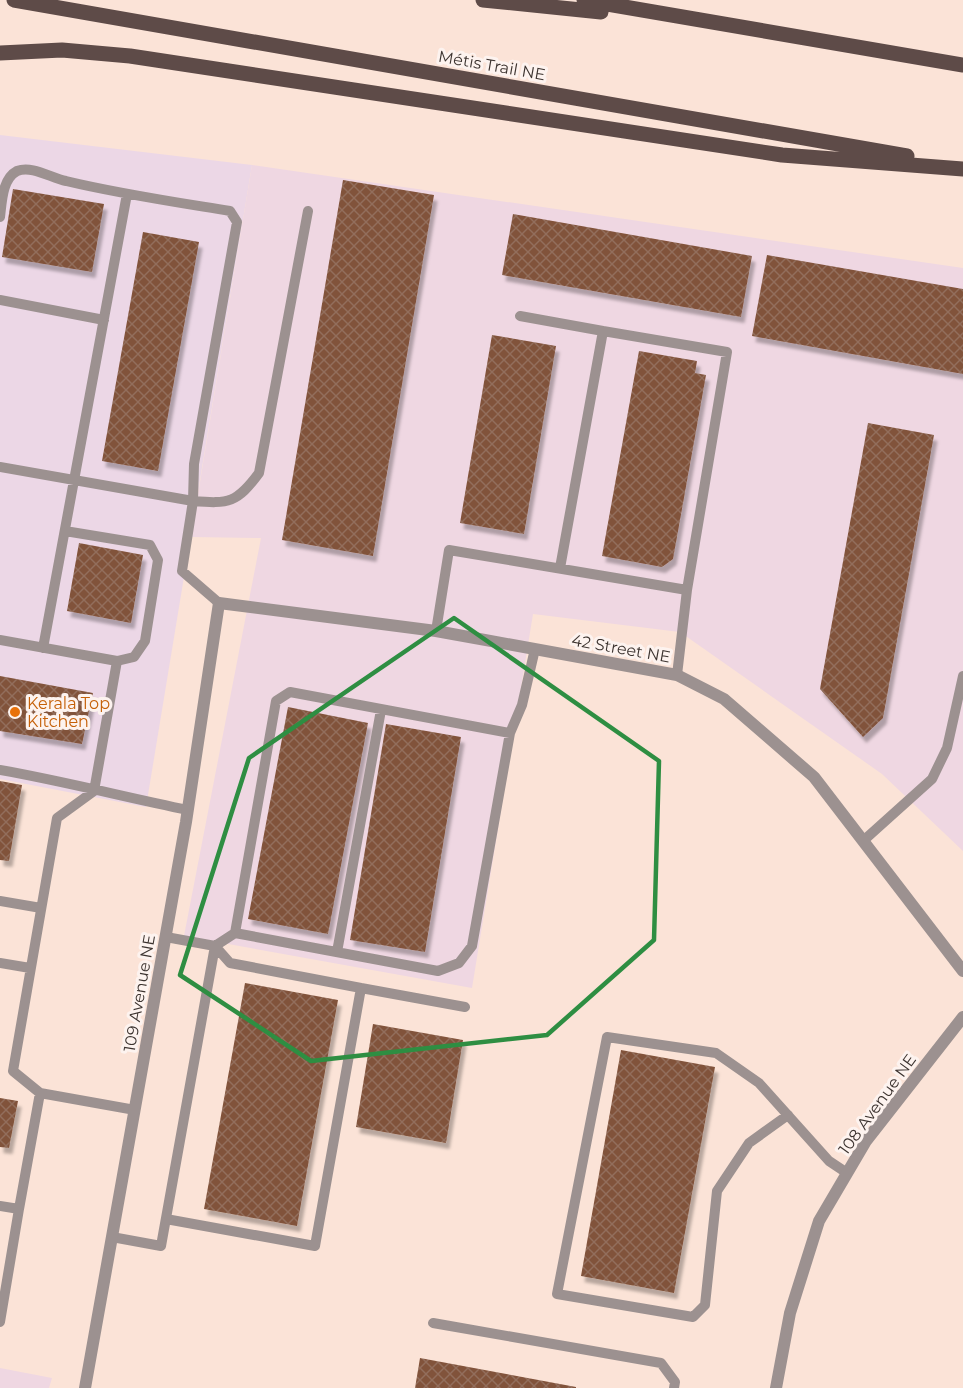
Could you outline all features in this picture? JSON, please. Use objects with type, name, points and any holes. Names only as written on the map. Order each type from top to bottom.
[{"type":"main road","name":"Métis Trail NE","points":[[14,0],[963,167]]},
{"type":"main road","points":[[483,0],[765,31]]},
{"type":"main road","points":[[584,0],[963,65]]},
{"type":"main road","points":[[644,0],[765,31]]},
{"type":"main road","points":[[0,53],[62,50],[130,56],[782,155],[963,167]]},
{"type":"street","name":"42 Street NE","points":[[219,603],[436,631],[677,675],[724,699],[814,777],[963,971]]},
{"type":"street","name":"109 Avenue NE","points":[[84,1388],[188,810],[219,603]]},
{"type":"street","name":"108 Avenue NE","points":[[776,1388],[790,1313],[819,1221],[866,1141],[963,1017]]},
{"type":"lane","points":[[0,217],[4,189],[10,176],[19,170],[32,170],[60,180],[127,194],[230,211],[237,222],[194,464],[193,501],[182,571],[219,603]]},
{"type":"lane","points":[[43,648],[127,194]]},
{"type":"lane","points":[[0,467],[193,501],[220,503],[244,494],[259,473],[308,211]]},
{"type":"lane","points":[[0,300],[104,320]]},
{"type":"lane","points":[[520,316],[727,352],[687,591],[677,675]]},
{"type":"lane","points":[[560,568],[603,332]]},
{"type":"lane","points":[[0,640],[117,661],[134,657],[145,641],[158,560],[150,545],[65,531]]},
{"type":"lane","points":[[436,631],[449,550],[687,591]]},
{"type":"lane","points":[[112,1237],[161,1246],[214,946],[235,933],[438,971],[459,963],[472,946],[510,733],[522,705],[535,649]]},
{"type":"lane","points":[[117,661],[94,791],[57,818],[13,1071],[40,1093],[135,1110]]},
{"type":"lane","points":[[863,841],[932,779],[947,748],[963,676]]},
{"type":"lane","points":[[235,933],[276,701],[290,692],[510,733]]},
{"type":"lane","points":[[337,952],[381,710]]},
{"type":"lane","points":[[0,770],[73,783],[94,791],[188,810]]},
{"type":"lane","points":[[0,901],[41,908]]},
{"type":"lane","points":[[166,937],[214,946],[230,963],[465,1006]]},
{"type":"lane","points":[[0,963],[30,968]]},
{"type":"lane","points":[[166,1219],[315,1246],[361,988]]},
{"type":"lane","points":[[788,1115],[749,1143],[717,1191],[705,1305],[693,1317],[557,1294],[607,1037],[716,1053],[759,1083],[788,1115],[829,1161],[847,1173]]},
{"type":"lane","points":[[0,1322],[4,1272],[19,1209],[40,1093]]},
{"type":"lane","points":[[0,1206],[19,1209]]},
{"type":"lane","points":[[433,1323],[661,1363],[675,1382],[674,1388]]},
{"type":"highlighted area","points":[[454,618],[659,761],[654,940],[547,1035],[311,1061],[180,975],[249,758]]},
{"type":"shaded area","points":[[0,135],[252,165],[146,807],[0,779]]},
{"type":"shaded area","points":[[252,165],[963,268],[963,851],[882,774],[680,632],[533,614],[472,988],[184,936],[261,538],[191,537]]},
{"type":"shaded area","points":[[0,1368],[52,1378],[49,1388],[0,1388]]},
{"type":"building","points":[[343,180],[434,195],[373,556],[282,540]]},
{"type":"building","points":[[13,189],[104,204],[92,272],[2,257]]},
{"type":"building","points":[[513,214],[752,256],[741,317],[502,275]]},
{"type":"building","points":[[143,232],[199,242],[158,471],[102,461]]},
{"type":"building","points":[[767,255],[963,289],[963,374],[752,336]]},
{"type":"building","points":[[492,335],[556,346],[524,534],[460,523]]},
{"type":"building","points":[[639,351],[697,361],[695,373],[706,375],[673,559],[662,567],[602,556]]},
{"type":"building","points":[[868,423],[934,435],[883,718],[863,737],[820,689]]},
{"type":"building","points":[[79,543],[143,555],[131,623],[67,611]]},
{"type":"building","points":[[0,676],[93,693],[82,744],[0,731]]},
{"type":"building","points":[[288,707],[368,723],[328,934],[248,919]]},
{"type":"building","points":[[386,724],[461,737],[425,952],[350,940]]},
{"type":"building","points":[[0,781],[22,785],[9,861],[0,860]]},
{"type":"building","points":[[245,983],[338,1000],[297,1226],[204,1209]]},
{"type":"building","points":[[373,1024],[463,1040],[446,1143],[356,1127]]},
{"type":"building","points":[[621,1050],[715,1067],[674,1293],[581,1276]]},
{"type":"building","points":[[0,1098],[18,1101],[9,1148],[0,1147]]},
{"type":"building","points":[[420,1358],[576,1387],[576,1388],[415,1388]]},
{"type":"place","name":"Kerala Top Kitchen","points":[[15,712]]}]
